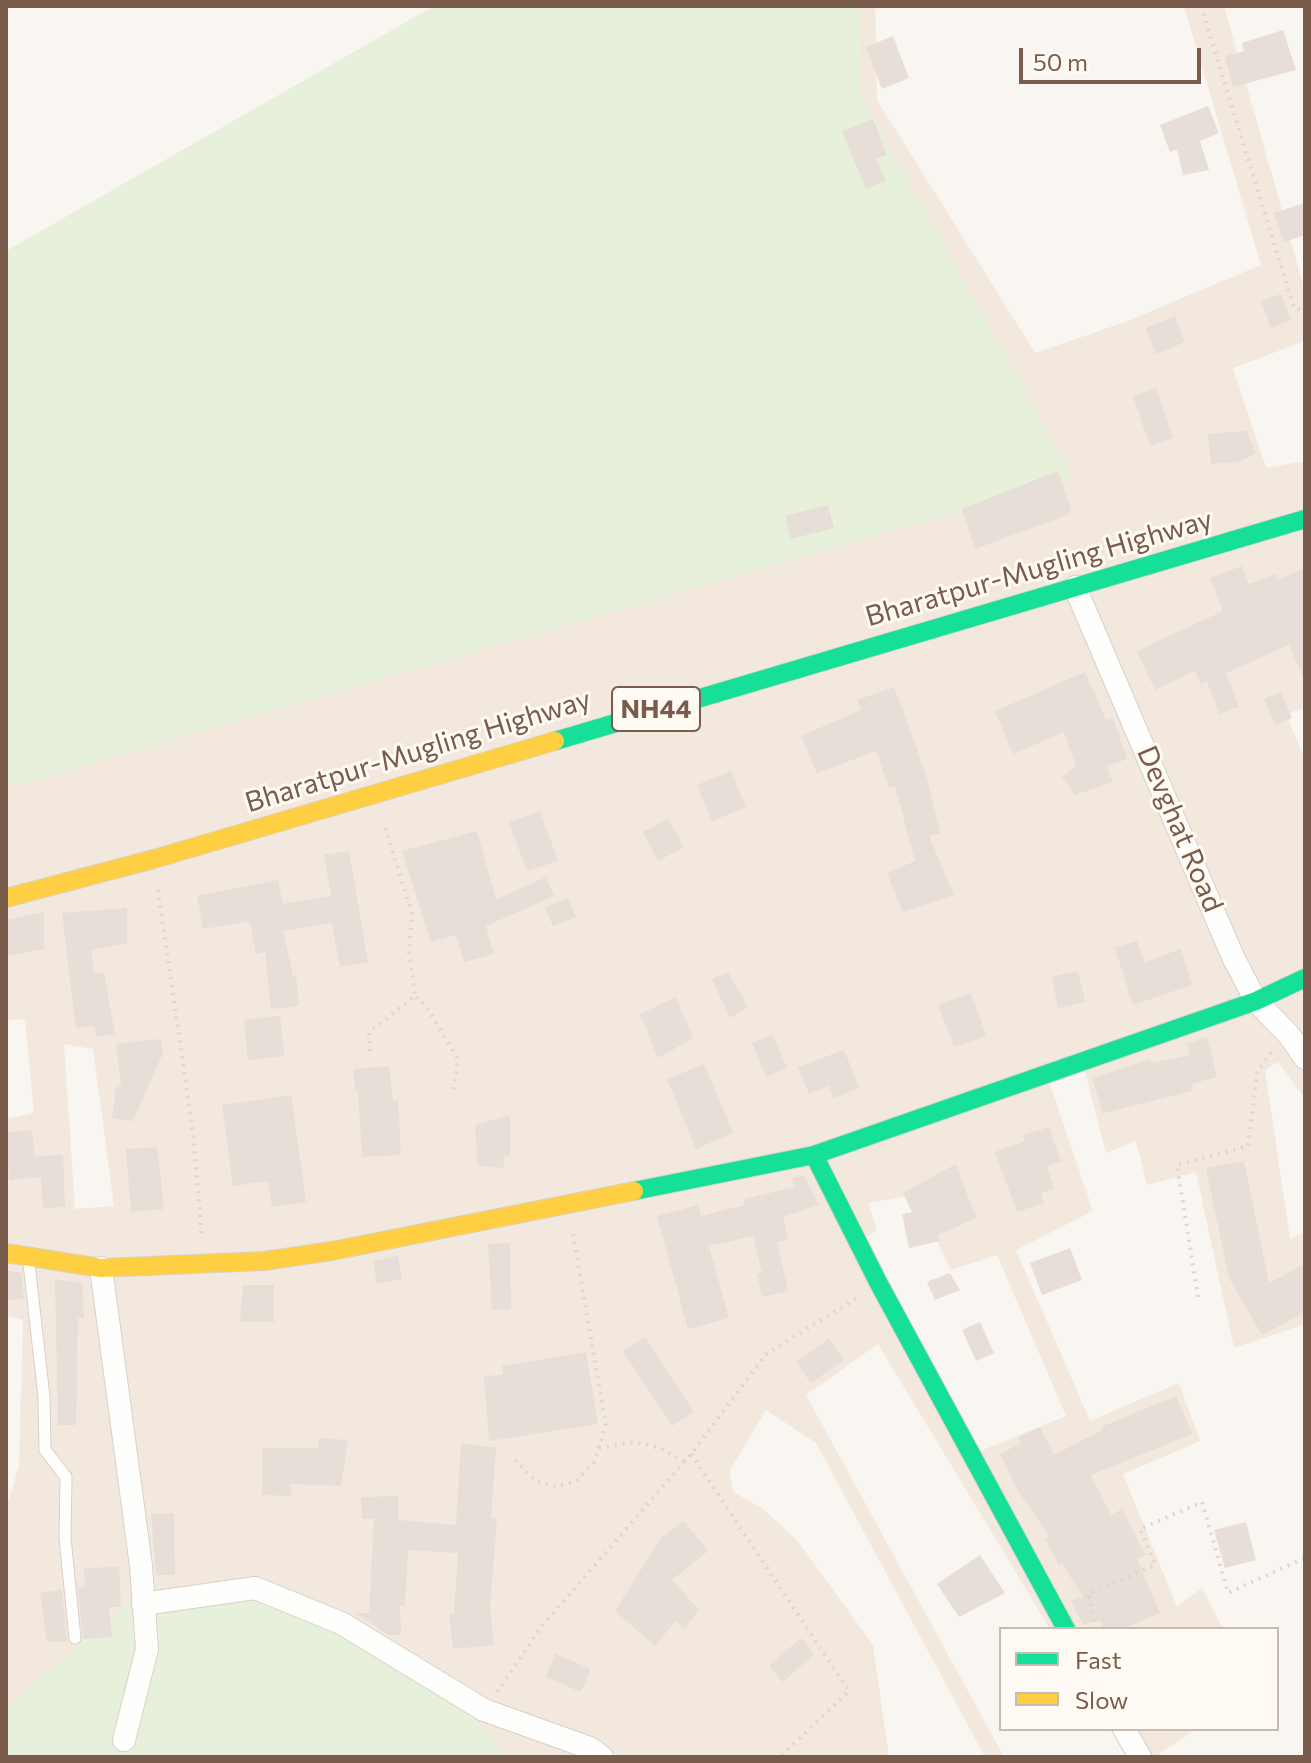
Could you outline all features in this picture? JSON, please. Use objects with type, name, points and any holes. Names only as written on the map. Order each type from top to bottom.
[{"type":"main road","name":"Bharatpur-Mugling Highway","points":[[6,898],[154,859],[1305,519]]},
{"type":"main road","points":[[6,1253],[28,1254],[101,1268],[204,1265],[332,1251],[814,1155],[1256,1001],[1305,978]]},
{"type":"main road","points":[[814,1155],[879,1284],[1065,1627]]},
{"type":"street","name":"Devghat Road","points":[[1075,587],[1233,957],[1256,1001],[1289,1035],[1305,1058]]},
{"type":"street","points":[[101,1268],[141,1566],[147,1649],[124,1740]]},
{"type":"street","points":[[143,1604],[255,1588],[341,1623],[484,1710],[590,1748],[602,1757]]},
{"type":"street","points":[[1125,1731],[1140,1757]]},
{"type":"lane","points":[[28,1254],[44,1397],[45,1450],[66,1477],[65,1538],[75,1638]]},
{"type":"path","points":[[1201,6],[1294,308],[1305,311]]},
{"type":"path","points":[[375,794],[412,914],[409,951],[415,996],[427,1007],[458,1059],[453,1092]]},
{"type":"path","points":[[154,859],[193,1134],[204,1265]]},
{"type":"path","points":[[370,1051],[369,1032],[415,996]]},
{"type":"path","points":[[1198,1297],[1177,1165],[1248,1146],[1257,1072],[1289,1035]]},
{"type":"path","points":[[515,1460],[536,1481],[556,1487],[576,1481],[594,1462],[606,1426],[571,1222]]},
{"type":"path","points":[[484,1710],[542,1626],[685,1462],[766,1354],[879,1284]]},
{"type":"path","points":[[599,1448],[635,1442],[660,1448],[685,1462]]},
{"type":"path","points":[[691,1454],[849,1691],[780,1757]]},
{"type":"path","points":[[1096,1627],[1088,1594],[1155,1565],[1140,1529],[1202,1502],[1228,1593],[1305,1558]]},
{"type":"shaded area","points":[[859,6],[875,6],[877,100],[1035,353],[1125,322],[1261,265],[1184,6],[1224,6],[1305,291],[1305,341],[1233,368],[1266,468],[1305,461],[1305,708],[1286,714],[1305,759],[1305,1012],[1302,1014],[1305,1021],[1305,1098],[1278,1062],[1265,1070],[1290,1239],[1305,1232],[1305,1324],[1234,1348],[1196,1172],[1147,1185],[1136,1141],[1106,1153],[1084,1068],[1048,1078],[1093,1211],[1016,1250],[1090,1421],[1179,1383],[1200,1441],[1123,1474],[1177,1607],[1202,1588],[1222,1627],[1049,1627],[878,1344],[806,1395],[1004,1757],[985,1757],[816,1443],[766,1410],[730,1470],[733,1492],[763,1509],[797,1540],[873,1645],[889,1757],[507,1757],[434,1673],[151,1585],[6,1706],[6,1508],[19,1466],[23,1320],[6,1316],[6,1119],[34,1113],[25,1019],[6,1020],[6,788],[1072,478],[858,90]],"holes":[[[64,1044],[93,1049],[114,1206],[75,1209]],[[915,1195],[951,1270],[997,1255],[1066,1416],[978,1452],[856,1245],[877,1230],[868,1203]]]},
{"type":"shaded area","points":[[1111,1731],[1193,1731],[1160,1753],[1162,1757],[1126,1757]]},
{"type":"green space","points":[[434,6],[859,6],[858,90],[1073,478],[6,788],[6,251]]},
{"type":"green space","points":[[151,1585],[254,1600],[434,1673],[507,1757],[6,1757],[6,1706]]},
{"type":"building","points":[[1283,30],[1296,70],[1233,87],[1225,56],[1244,51],[1242,43]]},
{"type":"building","points":[[893,36],[909,78],[882,89],[866,47]]},
{"type":"building","points":[[1208,106],[1219,133],[1200,141],[1209,170],[1183,175],[1177,149],[1170,152],[1160,125]]},
{"type":"building","points":[[873,119],[887,155],[876,159],[886,181],[866,189],[842,131]]},
{"type":"building","points":[[1305,203],[1305,235],[1284,242],[1274,213]]},
{"type":"building","points":[[1281,294],[1291,320],[1271,328],[1261,301]]},
{"type":"building","points":[[1175,316],[1185,342],[1156,354],[1146,328]]},
{"type":"building","points":[[1156,388],[1173,438],[1150,446],[1133,396]]},
{"type":"building","points":[[1247,431],[1256,454],[1237,462],[1211,464],[1208,434]]},
{"type":"building","points":[[1058,471],[1071,510],[1067,515],[975,549],[962,509]]},
{"type":"building","points":[[828,505],[834,528],[791,539],[785,516]]},
{"type":"building","points":[[1242,566],[1249,584],[1276,574],[1278,579],[1305,568],[1305,681],[1289,645],[1226,673],[1239,707],[1219,714],[1207,681],[1201,684],[1195,671],[1155,690],[1137,651],[1223,611],[1210,578]]},
{"type":"building","points":[[1085,672],[1106,720],[1113,718],[1127,759],[1107,766],[1113,782],[1075,795],[1062,777],[1076,766],[1064,732],[1013,754],[995,711]]},
{"type":"building","points":[[894,687],[926,774],[940,833],[929,836],[954,895],[903,912],[887,873],[915,861],[895,786],[889,788],[876,751],[817,773],[801,736],[861,710],[857,700]]},
{"type":"building","points":[[1281,692],[1292,718],[1275,725],[1264,699]]},
{"type":"building","points":[[731,771],[746,807],[712,821],[697,785]]},
{"type":"building","points":[[540,811],[558,861],[527,871],[509,822]]},
{"type":"building","points":[[668,819],[684,847],[658,861],[643,832]]},
{"type":"building","points":[[477,831],[496,900],[546,877],[554,896],[486,926],[494,954],[464,962],[456,935],[431,942],[402,851]]},
{"type":"building","points":[[349,851],[368,962],[340,967],[332,923],[283,931],[293,976],[296,976],[299,1006],[271,1009],[265,952],[256,954],[250,921],[203,929],[197,896],[278,880],[283,904],[331,896],[324,855]]},
{"type":"building","points":[[568,898],[576,917],[553,926],[545,907]]},
{"type":"building","points":[[127,908],[127,943],[91,950],[94,974],[104,973],[115,1034],[96,1037],[94,1026],[76,1028],[62,913]]},
{"type":"building","points":[[44,912],[44,949],[6,956],[6,920]]},
{"type":"building","points":[[1137,941],[1144,962],[1181,949],[1192,985],[1133,1005],[1115,948]]},
{"type":"building","points":[[1078,971],[1085,1002],[1058,1008],[1052,977]]},
{"type":"building","points":[[728,972],[748,1007],[730,1018],[712,979]]},
{"type":"building","points":[[971,993],[986,1036],[954,1047],[938,1005]]},
{"type":"building","points":[[676,997],[693,1038],[658,1058],[640,1014]]},
{"type":"building","points":[[280,1016],[284,1056],[248,1060],[244,1020]]},
{"type":"building","points":[[773,1035],[787,1068],[766,1077],[752,1043]]},
{"type":"building","points":[[1207,1037],[1217,1077],[1191,1084],[1192,1091],[1103,1113],[1092,1078],[1150,1059],[1151,1063],[1190,1055],[1187,1044]]},
{"type":"building","points":[[161,1039],[163,1053],[133,1121],[112,1118],[116,1088],[121,1085],[116,1044]]},
{"type":"building","points":[[844,1050],[859,1088],[833,1098],[829,1086],[809,1094],[798,1067]]},
{"type":"building","points":[[704,1064],[733,1133],[696,1149],[667,1079]]},
{"type":"building","points":[[389,1066],[393,1101],[398,1100],[401,1155],[362,1157],[358,1090],[355,1090],[353,1069]]},
{"type":"building","points":[[291,1095],[306,1202],[272,1207],[268,1181],[233,1186],[222,1105]]},
{"type":"building","points":[[510,1115],[510,1156],[503,1157],[504,1168],[478,1166],[475,1125]]},
{"type":"building","points":[[1049,1127],[1061,1162],[1047,1166],[1054,1189],[1041,1193],[1044,1203],[1017,1212],[995,1152],[1025,1141],[1023,1135]]},
{"type":"building","points":[[32,1130],[35,1156],[63,1155],[65,1207],[43,1208],[41,1177],[9,1180],[6,1132]]},
{"type":"building","points":[[157,1147],[164,1209],[131,1212],[126,1149]]},
{"type":"building","points":[[1244,1161],[1269,1283],[1305,1264],[1305,1312],[1262,1335],[1229,1278],[1206,1168]]},
{"type":"building","points":[[956,1164],[976,1218],[938,1235],[940,1241],[909,1248],[902,1214],[912,1212],[903,1193]]},
{"type":"building","points":[[804,1175],[819,1205],[783,1217],[788,1239],[777,1242],[788,1291],[762,1297],[757,1274],[762,1273],[753,1236],[709,1246],[729,1318],[688,1329],[657,1216],[698,1205],[701,1216],[745,1205],[744,1199],[795,1187],[792,1178]]},
{"type":"building","points":[[510,1243],[511,1309],[492,1310],[488,1244]]},
{"type":"building","points":[[1070,1248],[1082,1280],[1042,1295],[1030,1263]]},
{"type":"building","points":[[398,1256],[402,1279],[377,1284],[373,1261]]},
{"type":"building","points":[[6,1271],[21,1272],[24,1298],[6,1301]]},
{"type":"building","points":[[950,1273],[960,1290],[935,1300],[927,1282]]},
{"type":"building","points":[[55,1279],[82,1283],[84,1318],[78,1318],[76,1425],[58,1425]]},
{"type":"building","points":[[243,1285],[274,1285],[274,1322],[240,1322]]},
{"type":"building","points":[[980,1322],[994,1353],[976,1361],[962,1330]]},
{"type":"building","points":[[645,1337],[694,1412],[672,1426],[623,1351]]},
{"type":"building","points":[[829,1339],[844,1360],[811,1383],[796,1362]]},
{"type":"building","points":[[586,1352],[598,1424],[489,1441],[484,1376],[503,1375],[502,1366]]},
{"type":"building","points":[[1176,1396],[1192,1434],[1091,1475],[1111,1515],[1122,1509],[1145,1555],[1137,1559],[1160,1613],[1127,1627],[1103,1627],[1100,1620],[1083,1625],[1071,1601],[1083,1597],[1062,1563],[1059,1565],[1045,1539],[1050,1537],[1018,1491],[1000,1454],[1021,1443],[1018,1438],[1040,1427],[1054,1455],[1102,1430],[1101,1427]]},
{"type":"building","points":[[319,1438],[348,1440],[341,1486],[291,1484],[291,1496],[262,1495],[262,1448],[318,1448]]},
{"type":"building","points":[[461,1444],[496,1447],[491,1518],[497,1519],[490,1606],[494,1645],[453,1649],[449,1614],[454,1614],[458,1553],[408,1550],[405,1606],[400,1606],[401,1635],[388,1635],[356,1613],[369,1613],[374,1519],[362,1519],[361,1497],[398,1496],[398,1520],[456,1525]]},
{"type":"building","points":[[174,1513],[175,1575],[156,1575],[151,1514]]},
{"type":"building","points":[[684,1521],[708,1551],[672,1580],[699,1610],[684,1629],[675,1621],[655,1646],[615,1611],[661,1538]]},
{"type":"building","points":[[1246,1522],[1256,1560],[1225,1568],[1214,1530]]},
{"type":"building","points":[[980,1555],[1005,1593],[959,1617],[937,1584]]},
{"type":"building","points":[[119,1567],[121,1607],[109,1607],[112,1637],[83,1639],[78,1588],[85,1587],[84,1568]]},
{"type":"building","points":[[62,1590],[67,1641],[47,1642],[40,1593]]},
{"type":"building","points":[[801,1638],[814,1654],[783,1682],[769,1666]]},
{"type":"building","points":[[555,1654],[591,1669],[581,1692],[546,1677]]},
{"type":"traffic: fast","points":[[555,741],[1305,519]]},
{"type":"traffic: fast","points":[[634,1191],[814,1155],[1256,1001],[1305,978]]},
{"type":"traffic: fast","points":[[814,1155],[879,1284],[1065,1627]]},
{"type":"traffic: slow","points":[[6,898],[154,859],[555,741]]},
{"type":"traffic: slow","points":[[6,1253],[101,1268],[264,1261],[332,1251],[634,1191]]}]
